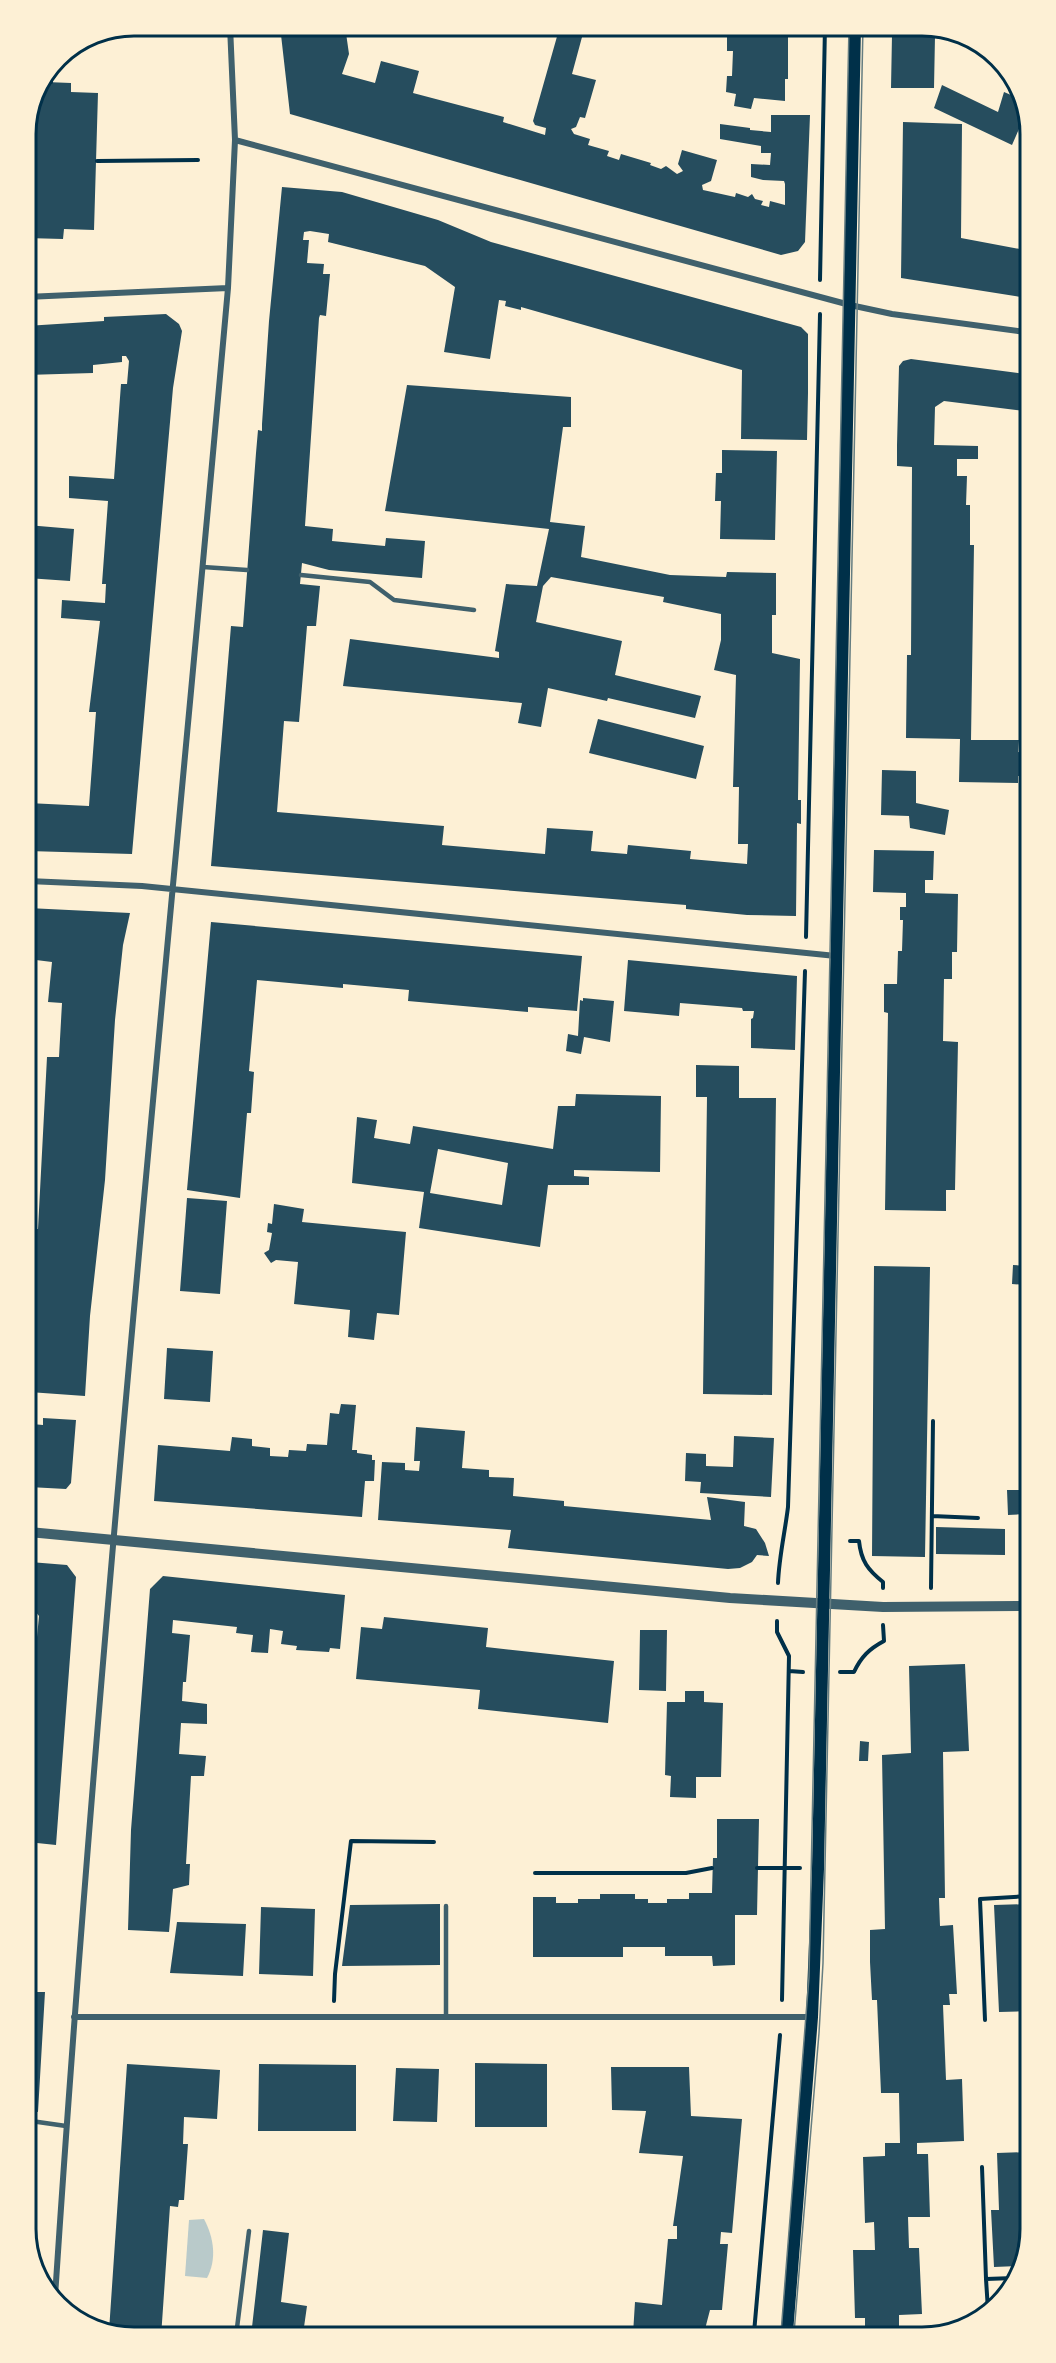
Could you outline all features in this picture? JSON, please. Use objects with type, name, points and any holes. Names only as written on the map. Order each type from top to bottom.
[{"type":"main road","points":[[787,2327],[812,2017],[818,1869],[855,36]]},
{"type":"street","points":[[56,2288],[74,2017],[113,1540],[228,288],[235,140],[230,36]]},
{"type":"street","points":[[235,140],[850,305],[892,314],[1020,331]]},
{"type":"street","points":[[36,297],[228,288]]},
{"type":"street","points":[[36,881],[174,889],[837,956]]},
{"type":"street","points":[[36,1533],[730,1598],[824,1605],[1020,1606]]},
{"type":"street","points":[[74,2017],[812,2017]]},
{"type":"lane","points":[[203,567],[247,570]]},
{"type":"lane","points":[[301,575],[370,582],[393,600],[474,610]]},
{"type":"lane","points":[[446,1906],[446,2017]]},
{"type":"lane","points":[[36,2122],[66,2126]]},
{"type":"lane","points":[[237,2327],[249,2231]]},
{"type":"path","points":[[778,1563],[784,1541],[788,1507],[805,952],[825,36]]},
{"type":"path","points":[[97,161],[198,160]]},
{"type":"path","points":[[930,1607],[933,1421]]},
{"type":"path","points":[[932,1516],[978,1518]]},
{"type":"path","points":[[755,2327],[782,2017],[789,1656],[777,1632]]},
{"type":"path","points":[[334,2017],[334,1974],[351,1841],[434,1842]]},
{"type":"path","points":[[535,1873],[686,1873],[712,1868]]},
{"type":"path","points":[[757,1868],[818,1869]]},
{"type":"path","points":[[986,2020],[980,1899],[1020,1897]]},
{"type":"path","points":[[982,2168],[987,2302]]},
{"type":"path","points":[[986,2279],[1007,2278]]},
{"type":"shaded area","points":[[204,2219],[213,2248],[210,2271],[207,2278],[185,2276],[189,2220]]},
{"type":"building","points":[[281,36],[346,36],[349,54],[342,74],[375,83],[381,61],[419,71],[413,93],[504,117],[503,122],[545,135],[546,128],[535,125],[533,121],[557,36],[582,36],[572,74],[596,80],[585,118],[580,117],[576,127],[571,129],[574,134],[590,139],[588,145],[609,151],[607,156],[619,160],[621,154],[651,163],[650,165],[661,169],[666,166],[677,174],[683,171],[678,164],[682,150],[717,160],[711,181],[702,185],[703,190],[735,197],[736,193],[748,197],[752,194],[755,199],[763,201],[761,205],[769,207],[770,201],[785,205],[784,181],[751,177],[751,164],[770,165],[771,153],[761,153],[761,146],[720,139],[720,124],[771,132],[771,115],[810,115],[805,242],[798,251],[781,255],[290,114]]},
{"type":"building","points":[[727,36],[788,36],[788,79],[785,79],[785,101],[754,98],[751,109],[734,106],[736,94],[726,92],[727,76],[732,76],[733,51],[727,51]]},
{"type":"building","points":[[892,36],[935,37],[934,88],[891,88]]},
{"type":"building","points":[[51,82],[71,83],[71,92],[98,93],[94,230],[64,229],[63,239],[36,238],[36,128],[39,109]]},
{"type":"building","points":[[942,85],[998,112],[1004,92],[1012,95],[1015,103],[1019,128],[1012,145],[934,108]]},
{"type":"building","points":[[903,122],[962,124],[961,238],[1020,249],[1020,297],[901,278]]},
{"type":"building","points":[[282,187],[342,192],[438,220],[491,242],[801,327],[808,334],[808,393],[807,440],[741,439],[742,370],[521,307],[521,310],[505,306],[506,301],[499,300],[490,359],[444,352],[455,287],[425,266],[328,242],[329,234],[304,232],[303,240],[309,240],[307,263],[324,264],[323,274],[330,274],[326,316],[320,315],[319,318],[305,526],[333,529],[332,541],[385,546],[386,538],[425,541],[422,578],[329,570],[302,563],[300,584],[320,586],[316,626],[307,626],[299,722],[284,721],[277,812],[444,826],[442,845],[545,854],[547,828],[593,831],[591,851],[627,854],[628,845],[691,851],[690,859],[747,864],[748,844],[738,844],[739,787],[733,787],[736,675],[714,670],[721,640],[721,614],[663,602],[664,597],[551,577],[543,586],[536,622],[622,641],[615,675],[701,696],[695,718],[608,698],[607,701],[548,688],[541,727],[518,723],[522,703],[343,686],[350,639],[499,658],[499,652],[495,651],[506,584],[537,586],[549,529],[385,511],[407,385],[571,397],[571,427],[563,427],[550,522],[585,526],[581,557],[670,575],[726,577],[727,572],[776,573],[776,615],[772,615],[772,653],[800,659],[798,800],[801,800],[801,824],[797,823],[796,916],[747,915],[686,909],[686,905],[211,866],[231,626],[243,627],[258,430],[262,431],[269,321]]},
{"type":"building","points":[[166,314],[179,324],[182,331],[173,388],[132,854],[36,851],[36,803],[89,806],[96,712],[89,712],[100,621],[61,618],[62,600],[105,603],[106,584],[102,584],[108,501],[69,498],[69,476],[114,479],[121,384],[127,384],[129,361],[126,356],[122,356],[122,362],[93,365],[93,373],[36,375],[36,325],[104,321],[104,317]]},
{"type":"building","points":[[911,359],[1020,373],[1020,410],[944,401],[935,407],[934,445],[978,446],[978,459],[957,459],[957,476],[967,476],[966,505],[970,505],[970,545],[974,545],[971,740],[1019,740],[1020,776],[1018,776],[1018,783],[959,782],[960,739],[906,738],[907,655],[911,655],[912,467],[897,466],[899,366],[903,361]]},
{"type":"building","points":[[722,450],[777,451],[775,540],[720,539],[721,501],[715,501],[716,473],[722,473]]},
{"type":"building","points":[[36,526],[74,529],[70,581],[36,579]]},
{"type":"building","points":[[598,719],[704,746],[696,779],[589,753]]},
{"type":"building","points":[[882,770],[916,771],[916,803],[949,810],[945,835],[910,828],[909,816],[881,815]]},
{"type":"building","points":[[874,850],[934,851],[933,880],[925,880],[925,893],[958,894],[957,952],[952,952],[952,979],[944,979],[943,1041],[958,1042],[955,1190],[946,1190],[946,1211],[885,1210],[888,1013],[884,1012],[884,984],[897,984],[898,951],[902,951],[903,920],[900,920],[900,907],[906,907],[906,893],[873,892]]},
{"type":"building","points":[[36,908],[130,913],[123,945],[115,1020],[105,1180],[90,1316],[85,1396],[36,1392],[36,1229],[38,1229],[47,1057],[59,1057],[62,1003],[48,1002],[52,962],[36,960]]},
{"type":"building","points":[[211,922],[582,956],[577,1011],[528,1007],[528,1012],[408,1001],[409,990],[343,984],[343,988],[257,980],[249,1071],[254,1072],[251,1113],[247,1113],[240,1198],[187,1190]]},
{"type":"building","points":[[628,960],[797,976],[795,1050],[751,1048],[751,1019],[754,1011],[743,1011],[742,1008],[680,1003],[679,1016],[624,1011]]},
{"type":"building","points":[[583,998],[614,1001],[610,1042],[584,1037],[581,1054],[566,1051],[568,1034],[578,1036],[580,1000],[583,1001]]},
{"type":"building","points":[[696,1065],[739,1066],[739,1098],[776,1098],[772,1395],[703,1394],[707,1097],[696,1097]]},
{"type":"building","points":[[576,1094],[661,1096],[660,1172],[574,1170],[574,1176],[589,1177],[589,1185],[548,1185],[540,1247],[419,1228],[424,1192],[352,1183],[357,1117],[377,1120],[374,1138],[410,1144],[413,1126],[553,1149],[558,1106],[575,1106]],"holes":[[[438,1149],[508,1163],[502,1205],[430,1193]]]},
{"type":"building","points":[[187,1198],[227,1201],[220,1294],[180,1291]]},
{"type":"building","points":[[274,1204],[304,1209],[302,1222],[406,1232],[399,1315],[377,1313],[374,1340],[348,1337],[350,1310],[294,1304],[298,1262],[276,1260],[271,1263],[264,1253],[269,1250],[272,1233],[267,1232],[268,1223],[272,1224]]},
{"type":"building","points":[[1013,1265],[1020,1265],[1020,1284],[1012,1284]]},
{"type":"building","points":[[874,1266],[930,1267],[925,1557],[872,1556]]},
{"type":"building","points":[[167,1348],[213,1351],[210,1402],[164,1399]]},
{"type":"building","points":[[341,1404],[356,1405],[352,1450],[372,1455],[372,1460],[375,1460],[374,1481],[365,1481],[362,1517],[154,1501],[158,1445],[230,1451],[232,1437],[252,1439],[252,1446],[270,1448],[270,1456],[288,1457],[289,1450],[306,1451],[307,1444],[327,1445],[330,1413],[339,1414]]},
{"type":"building","points":[[43,1418],[76,1420],[71,1483],[66,1489],[36,1487],[36,1424],[43,1425]]},
{"type":"building","points":[[416,1427],[465,1431],[462,1468],[489,1470],[489,1477],[514,1478],[513,1496],[564,1501],[564,1506],[711,1520],[707,1497],[745,1502],[744,1526],[756,1529],[765,1543],[769,1556],[757,1555],[752,1562],[740,1568],[728,1569],[508,1548],[511,1530],[378,1520],[382,1462],[405,1463],[405,1470],[419,1471],[420,1461],[414,1461]]},
{"type":"building","points":[[734,1436],[774,1438],[771,1497],[700,1493],[701,1482],[685,1481],[686,1453],[706,1454],[706,1466],[733,1467]]},
{"type":"building","points":[[1007,1490],[1020,1490],[1020,1514],[1008,1515]]},
{"type":"building","points":[[936,1527],[1005,1529],[1005,1555],[936,1554]]},
{"type":"building","points":[[36,1562],[67,1565],[76,1577],[56,1845],[37,1843],[36,1853],[36,1637],[39,1616],[36,1612]]},
{"type":"building","points":[[163,1576],[345,1595],[340,1649],[330,1648],[329,1652],[296,1650],[297,1646],[281,1644],[283,1631],[270,1629],[268,1653],[251,1652],[253,1635],[236,1633],[237,1627],[173,1620],[172,1633],[190,1635],[182,1701],[207,1704],[207,1724],[181,1723],[179,1754],[206,1756],[204,1776],[191,1776],[186,1864],[190,1864],[189,1885],[173,1889],[169,1932],[128,1930],[131,1830],[150,1589]]},
{"type":"building","points":[[384,1617],[488,1628],[486,1647],[614,1661],[608,1723],[478,1709],[480,1690],[356,1679],[361,1627],[382,1629]]},
{"type":"building","points":[[640,1630],[667,1630],[666,1691],[639,1690]]},
{"type":"building","points":[[965,1664],[969,1751],[943,1752],[945,1898],[939,1898],[940,1926],[953,1925],[957,1994],[949,1994],[950,2005],[943,2005],[946,2080],[962,2079],[964,2141],[917,2143],[917,2154],[928,2154],[930,2217],[908,2217],[909,2248],[919,2248],[922,2314],[899,2315],[899,2327],[865,2327],[865,2318],[855,2318],[853,2250],[875,2250],[874,2222],[865,2223],[863,2157],[885,2156],[885,2143],[900,2143],[899,2093],[881,2093],[877,2000],[872,2000],[870,1930],[885,1929],[882,1755],[911,1753],[909,1666]]},
{"type":"building","points":[[685,1691],[704,1691],[704,1702],[723,1703],[721,1777],[696,1777],[696,1798],[670,1797],[671,1776],[665,1775],[667,1702],[685,1702]]},
{"type":"building","points":[[860,1741],[869,1742],[868,1761],[859,1761]]},
{"type":"building","points":[[717,1819],[759,1819],[757,1915],[735,1915],[735,1965],[713,1966],[712,1956],[665,1956],[665,1947],[623,1947],[623,1957],[533,1957],[533,1897],[556,1897],[556,1903],[578,1903],[578,1899],[600,1899],[600,1894],[635,1894],[635,1899],[648,1899],[648,1903],[667,1903],[667,1899],[689,1899],[689,1893],[712,1893],[713,1858],[717,1858]]},
{"type":"building","points":[[440,1904],[440,1965],[342,1966],[350,1905]]},
{"type":"building","points":[[1020,1904],[1020,2011],[999,2012],[994,1905]]},
{"type":"building","points":[[261,1907],[315,1909],[313,1976],[259,1974]]},
{"type":"building","points":[[177,1922],[246,1924],[243,1976],[170,1973]]},
{"type":"building","points":[[36,1992],[45,1992],[38,2112],[36,2112]]},
{"type":"building","points":[[475,2063],[547,2064],[547,2127],[475,2127]]},
{"type":"building","points":[[127,2064],[220,2070],[217,2119],[184,2117],[183,2144],[188,2144],[184,2200],[179,2200],[178,2207],[170,2206],[162,2327],[128,2327],[109,2324]]},
{"type":"building","points":[[259,2064],[356,2065],[356,2131],[258,2131]]},
{"type":"building","points":[[611,2067],[689,2067],[691,2116],[742,2119],[732,2233],[721,2232],[720,2244],[728,2244],[722,2310],[710,2310],[706,2327],[633,2327],[635,2302],[662,2305],[668,2239],[677,2239],[677,2226],[673,2226],[683,2156],[639,2153],[646,2111],[612,2110]]},
{"type":"building","points":[[396,2068],[439,2069],[437,2122],[393,2121]]},
{"type":"building","points":[[1020,2152],[1020,2229],[1018,2248],[1012,2266],[994,2267],[991,2210],[999,2210],[997,2153]]},
{"type":"building","points":[[263,2230],[289,2233],[281,2302],[307,2306],[304,2327],[252,2327]]},
{"type":"tram line","points":[[781,2327],[809,1977],[849,36]]},
{"type":"tram line","points":[[794,2327],[823,1963],[863,36]]}]
